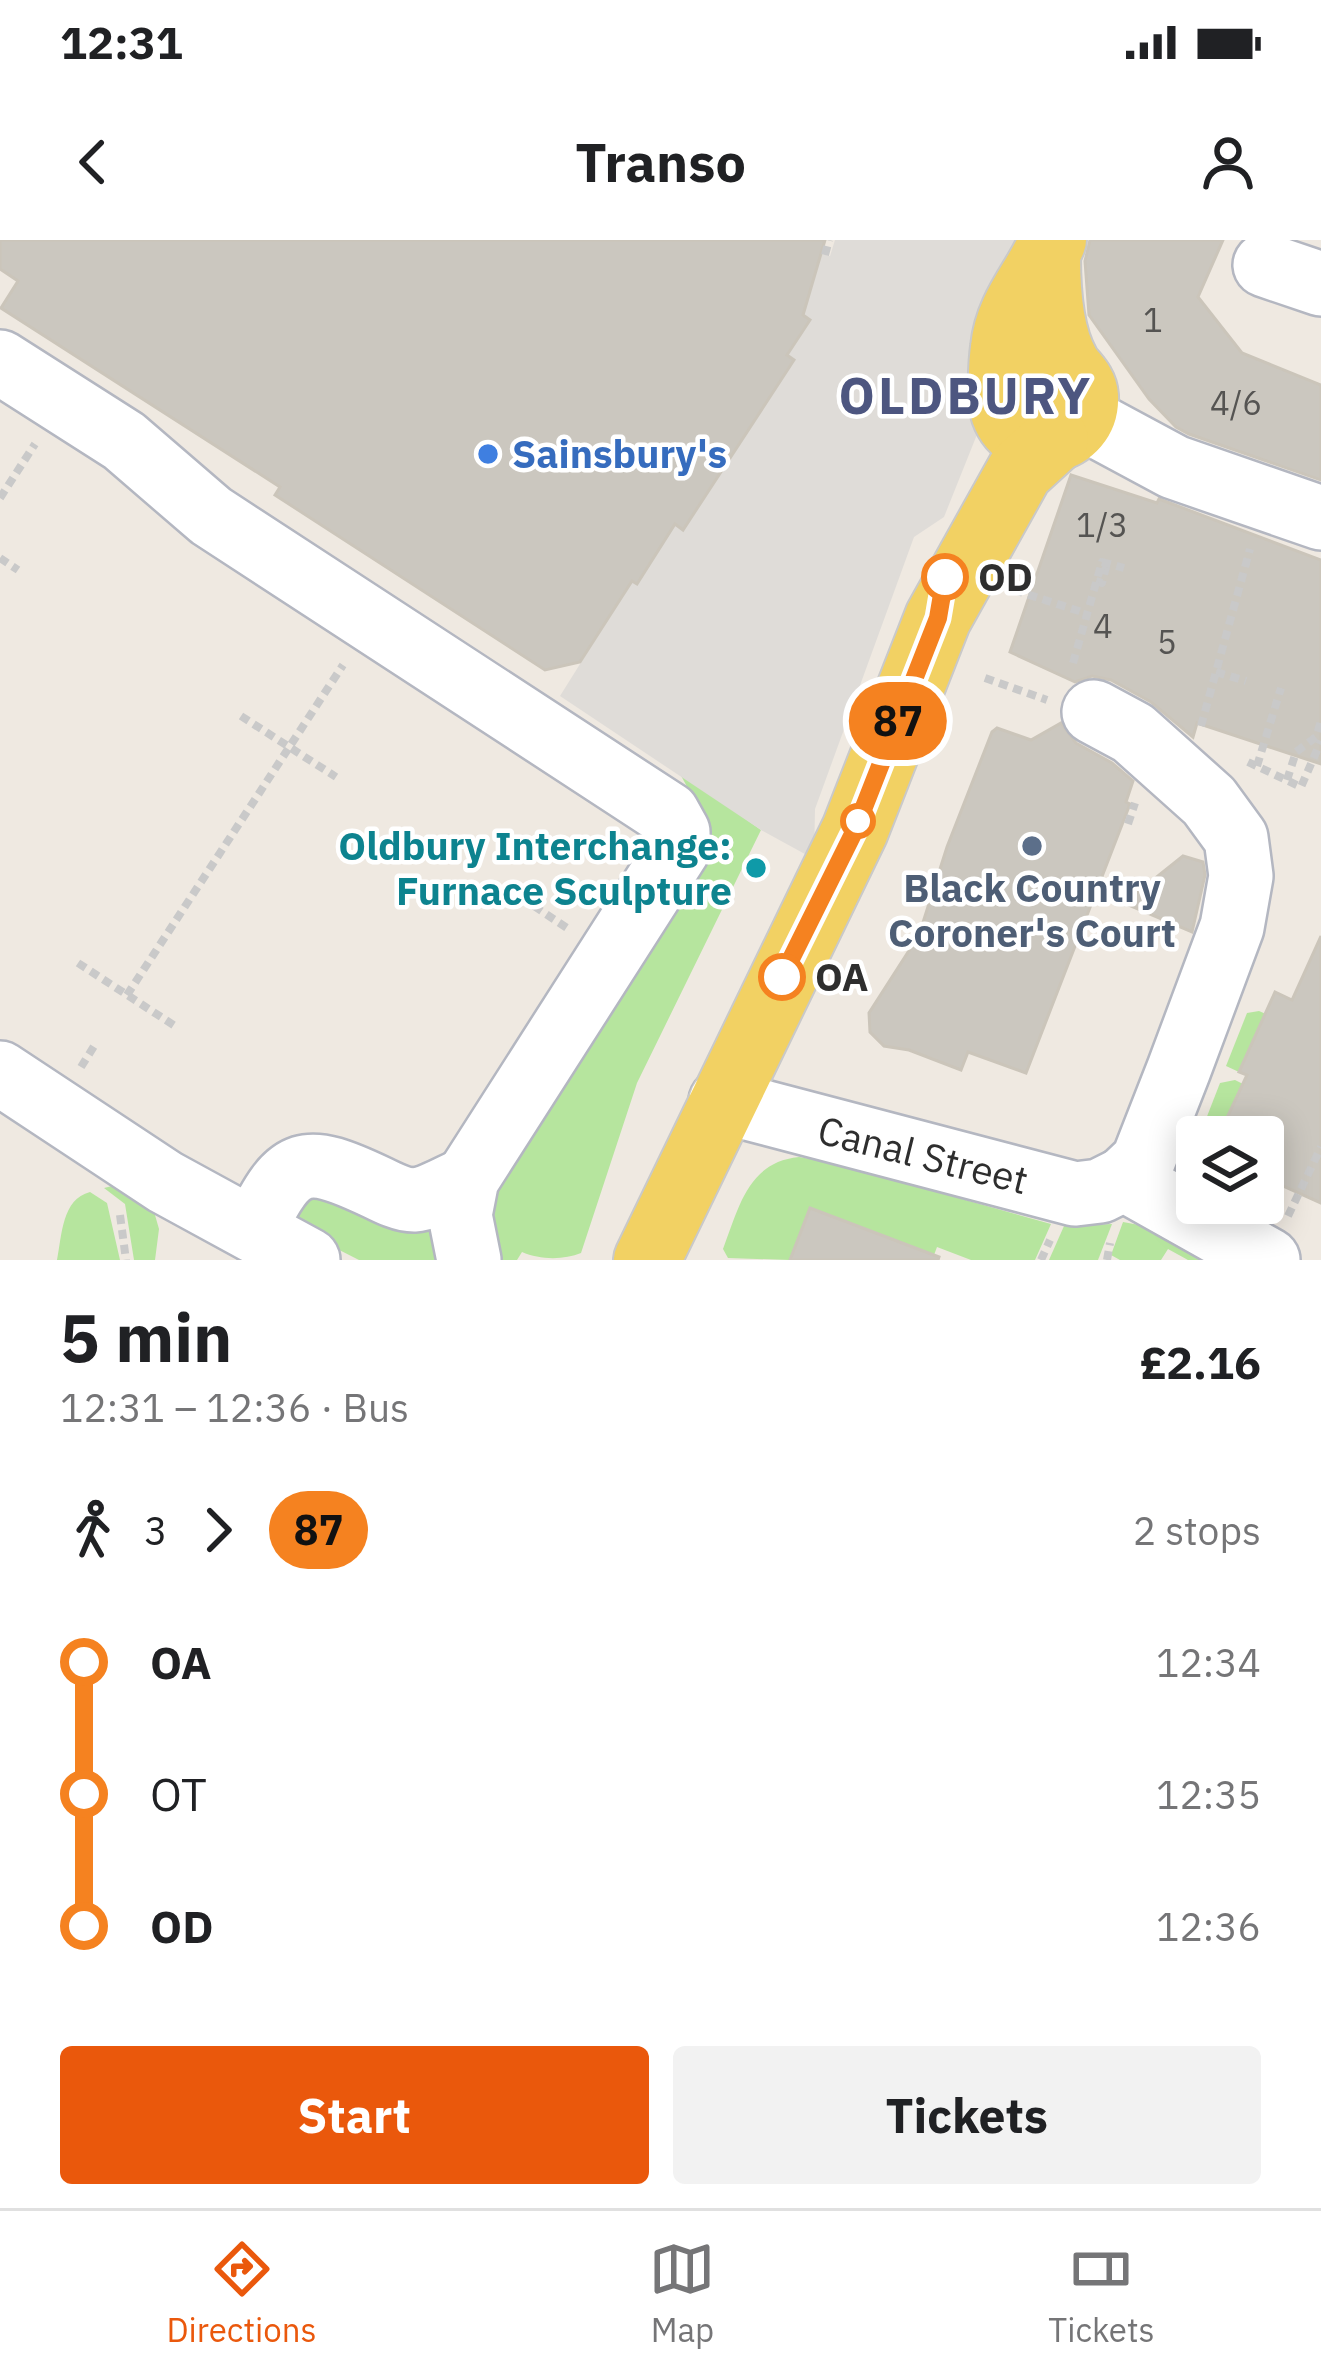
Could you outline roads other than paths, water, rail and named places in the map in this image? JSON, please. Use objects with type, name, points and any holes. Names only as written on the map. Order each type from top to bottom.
[{"type":"main road","points":[[647,1260],[855,830],[938,618],[952,530],[972,465],[1043,403],[1052,318],[1050,248]]},
{"type":"street","points":[[0,362],[124,441],[211,516],[668,814],[678,832],[678,849],[467,1179],[460,1215],[469,1260]]},
{"type":"street","points":[[1043,403],[1174,467],[1321,518]]},
{"type":"street","points":[[1092,691],[1209,801],[1236,838],[1241,876],[1232,927],[1179,1069],[1142,1161],[1124,1179],[1275,1243]]},
{"type":"street","points":[[0,1073],[164,1182],[308,1260]]},
{"type":"street","name":"Canal Street","points":[[721,1101],[1075,1194],[1100,1192],[1124,1179]]},
{"type":"street","points":[[254,1230],[286,1175],[306,1165],[327,1166],[392,1195],[415,1200],[467,1179]]},
{"type":"place","name":"Sainsbury's","points":[[488,454]]},
{"type":"place","name":"OD","points":[[945,577]]},
{"type":"place","name":"Black Country Coroner's Court","points":[[1032,846]]},
{"type":"place","name":"Oldbury Interchange: Furnace Sculpture","points":[[756,868]]},
{"type":"place","name":"OA","points":[[782,977]]},
{"type":"district","name":"OLDBURY","points":[[966,396]]}]
